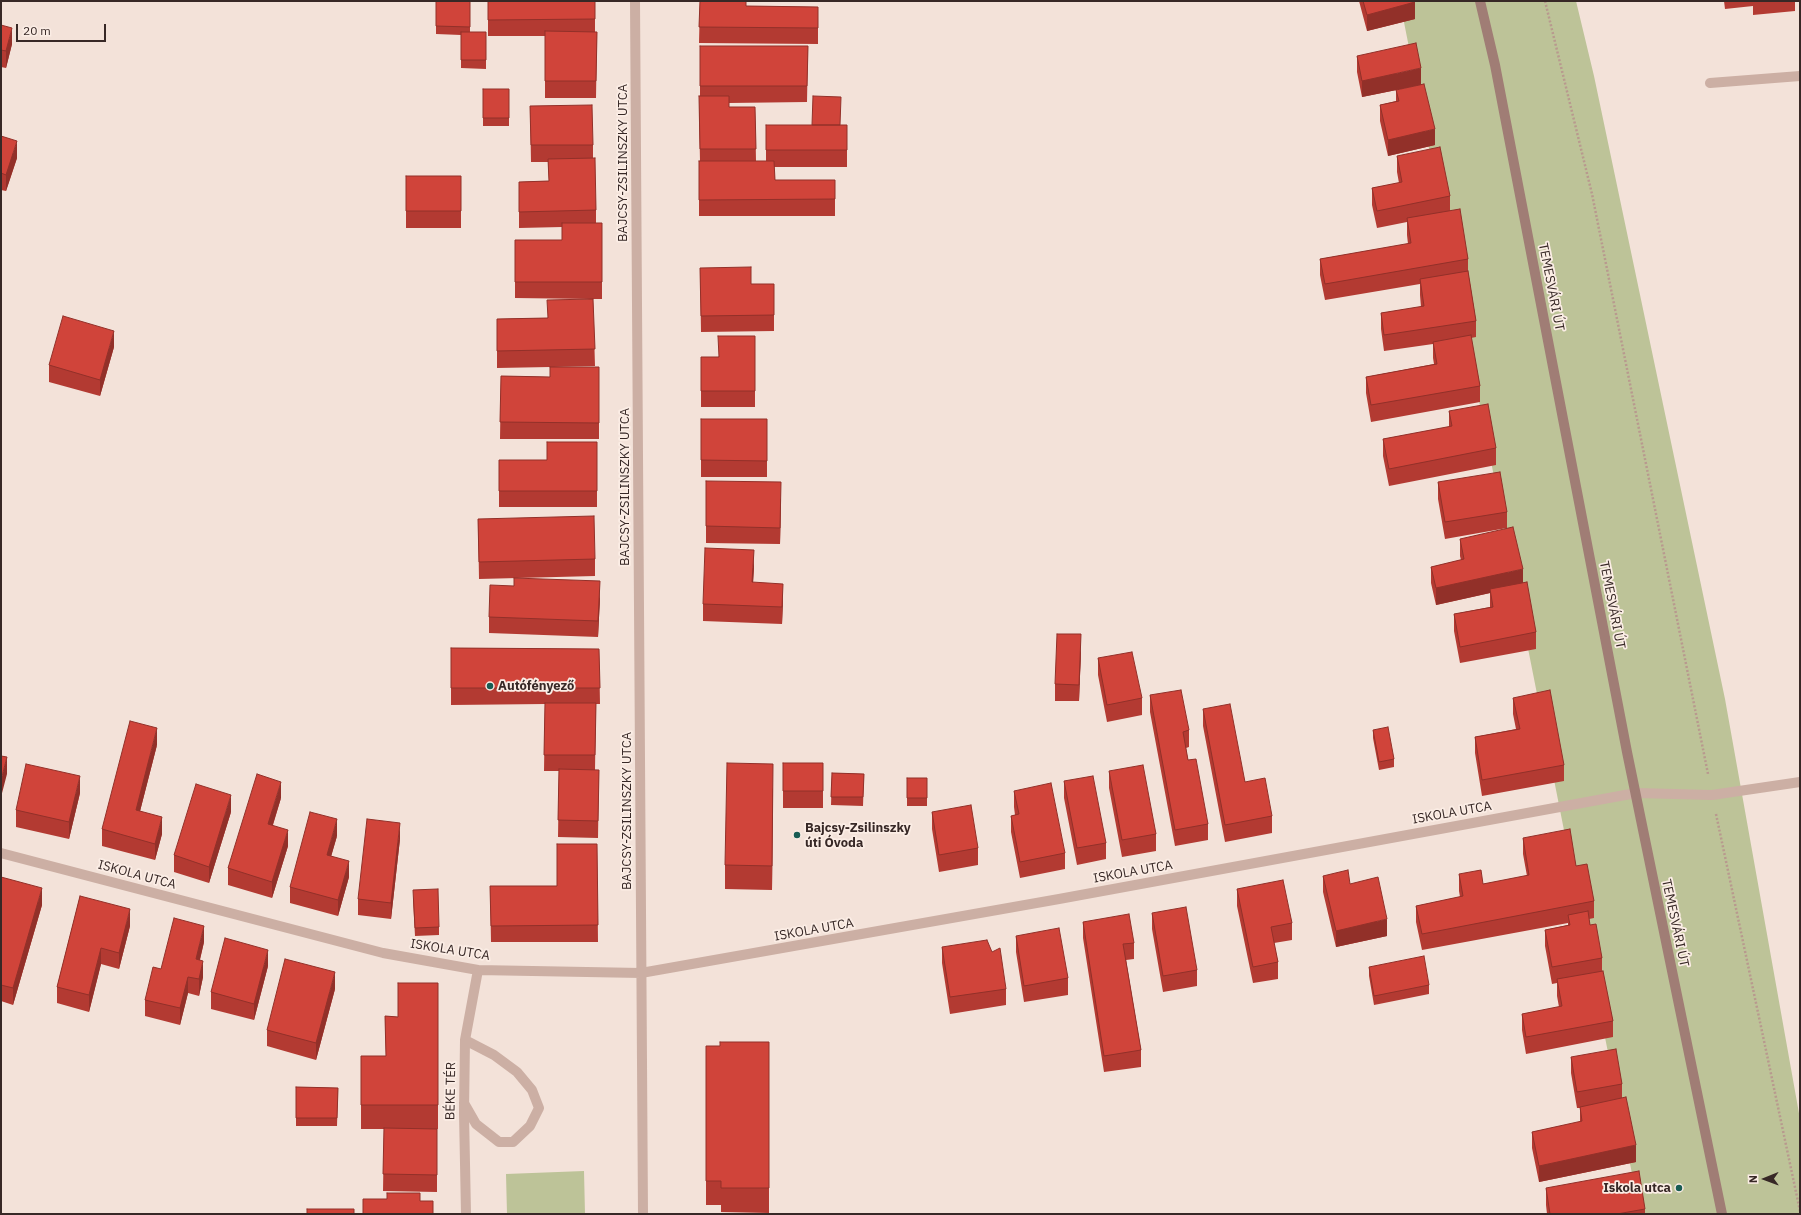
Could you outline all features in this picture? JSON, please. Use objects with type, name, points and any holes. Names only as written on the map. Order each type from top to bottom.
[{"type":"street","name":"BAJCSY-ZSILINSZKY UTCA","points":[[635,1],[641,974]]},
{"type":"street","name":"TEMESVÁRI ÚT","points":[[1480,1],[1498,81],[1636,793],[1722,1214]]},
{"type":"street","points":[[1710,83],[1800,76]]},
{"type":"street","name":"ISKOLA UTCA","points":[[1,853],[383,952],[478,970],[641,974],[1067,898],[1636,793],[1712,795],[1800,782]]},
{"type":"street","name":"BÉKE TÉR","points":[[466,1214],[464,1103],[465,1040],[478,970]]},
{"type":"street","points":[[641,974],[643,1214]]},
{"type":"street","points":[[464,1103],[476,1124],[499,1142],[513,1142],[530,1126],[539,1108],[532,1090],[518,1072],[494,1055],[465,1040]]},
{"type":"path","points":[[1546,1],[1592,194],[1712,795],[1800,1211]]},
{"type":"green space","points":[[1576,1],[1594,76],[1725,699],[1800,1119],[1800,1214],[1640,1214],[1400,2]]},
{"type":"green space","points":[[584,1171],[585,1214],[507,1214],[506,1174]]},
{"type":"building","points":[[436,1],[470,1],[470,27],[436,26]]},
{"type":"building","points":[[488,1],[595,1],[595,19],[488,20]]},
{"type":"building","points":[[700,1],[746,1],[746,6],[818,7],[818,28],[699,27]]},
{"type":"building","points":[[1363,1],[1415,1],[1415,2],[1367,15]]},
{"type":"building","points":[[1,25],[12,28],[6,51],[1,50]]},
{"type":"building","points":[[545,31],[597,32],[596,81],[545,81]]},
{"type":"building","points":[[461,32],[486,32],[486,60],[461,60]]},
{"type":"building","points":[[1416,43],[1421,68],[1362,81],[1357,56]]},
{"type":"building","points":[[700,46],[808,46],[807,86],[700,86]]},
{"type":"building","points":[[1424,84],[1435,129],[1388,140],[1380,105],[1399,101],[1396,90]]},
{"type":"building","points":[[483,89],[509,89],[509,118],[483,118]]},
{"type":"building","points":[[699,96],[729,96],[729,107],[755,107],[756,149],[700,149]]},
{"type":"building","points":[[813,96],[841,97],[840,125],[812,125]]},
{"type":"building","points":[[592,105],[593,145],[531,145],[530,106]]},
{"type":"building","points":[[766,125],[847,125],[847,150],[766,150]]},
{"type":"building","points":[[1,136],[17,141],[6,175],[1,173]]},
{"type":"building","points":[[1440,147],[1450,196],[1377,211],[1372,188],[1402,182],[1397,156]]},
{"type":"building","points":[[595,158],[596,210],[519,212],[519,182],[549,181],[548,159]]},
{"type":"building","points":[[699,161],[774,161],[775,180],[835,180],[835,199],[699,200]]},
{"type":"building","points":[[406,176],[461,176],[461,211],[406,211]]},
{"type":"building","points":[[1460,209],[1468,259],[1325,284],[1320,259],[1411,243],[1407,218]]},
{"type":"building","points":[[562,223],[602,223],[602,282],[515,282],[515,240],[562,240]]},
{"type":"building","points":[[751,267],[751,284],[774,284],[774,315],[701,316],[700,268]]},
{"type":"building","points":[[1468,271],[1476,321],[1384,335],[1381,313],[1424,306],[1420,279]]},
{"type":"building","points":[[593,299],[595,349],[497,351],[497,319],[548,318],[547,300]]},
{"type":"building","points":[[63,316],[114,331],[100,380],[49,365]]},
{"type":"building","points":[[1471,335],[1480,386],[1371,405],[1366,377],[1437,364],[1433,342]]},
{"type":"building","points":[[718,336],[755,336],[755,391],[701,391],[701,357],[719,357]]},
{"type":"building","points":[[550,367],[599,367],[599,423],[500,422],[501,376],[550,377]]},
{"type":"building","points":[[1488,404],[1496,448],[1389,469],[1383,439],[1452,426],[1449,411]]},
{"type":"building","points":[[701,419],[767,419],[767,461],[701,460]]},
{"type":"building","points":[[547,442],[597,442],[597,491],[499,491],[499,460],[547,460]]},
{"type":"building","points":[[1500,472],[1507,512],[1445,522],[1438,482]]},
{"type":"building","points":[[706,481],[781,482],[780,528],[706,526]]},
{"type":"building","points":[[594,516],[595,559],[479,562],[478,519]]},
{"type":"building","points":[[1513,527],[1523,569],[1436,588],[1431,567],[1464,559],[1460,539]]},
{"type":"building","points":[[705,548],[754,550],[752,582],[783,584],[782,607],[703,604]]},
{"type":"building","points":[[514,578],[600,581],[598,621],[489,617],[490,585],[514,586]]},
{"type":"building","points":[[1527,582],[1536,632],[1460,647],[1454,614],[1493,607],[1490,589]]},
{"type":"building","points":[[1057,634],[1081,634],[1079,685],[1055,684]]},
{"type":"building","points":[[451,648],[599,649],[600,688],[451,688]]},
{"type":"building","points":[[1132,652],[1142,698],[1107,705],[1098,658]]},
{"type":"building","points":[[1181,690],[1189,730],[1183,732],[1188,760],[1196,759],[1208,824],[1175,830],[1150,695]]},
{"type":"building","points":[[1550,690],[1564,765],[1482,780],[1475,737],[1520,729],[1513,698]]},
{"type":"building","points":[[545,703],[596,703],[595,755],[544,755]]},
{"type":"building","points":[[1230,704],[1245,782],[1265,778],[1272,816],[1225,825],[1203,709]]},
{"type":"building","points":[[130,721],[157,728],[136,810],[162,817],[155,844],[102,829]]},
{"type":"building","points":[[1388,727],[1394,759],[1379,762],[1373,730]]},
{"type":"building","points":[[1,756],[7,757],[1,780]]},
{"type":"building","points":[[727,763],[773,764],[772,866],[725,865]]},
{"type":"building","points":[[783,763],[823,763],[823,791],[783,791]]},
{"type":"building","points":[[26,764],[80,776],[69,822],[16,810]]},
{"type":"building","points":[[1143,765],[1156,834],[1122,840],[1109,771]]},
{"type":"building","points":[[559,769],[599,770],[598,821],[558,820]]},
{"type":"building","points":[[832,773],[864,774],[863,797],[831,797]]},
{"type":"building","points":[[257,774],[281,782],[268,824],[288,830],[272,882],[228,868]]},
{"type":"building","points":[[1093,776],[1106,843],[1077,848],[1064,781]]},
{"type":"building","points":[[907,778],[927,778],[927,798],[907,798]]},
{"type":"building","points":[[1051,783],[1065,853],[1020,862],[1011,816],[1019,814],[1014,791]]},
{"type":"building","points":[[196,784],[231,795],[209,867],[174,855]]},
{"type":"building","points":[[971,805],[978,848],[939,855],[932,812]]},
{"type":"building","points":[[310,812],[337,819],[327,855],[349,861],[338,900],[290,887]]},
{"type":"building","points":[[367,819],[400,823],[391,903],[358,899]]},
{"type":"building","points":[[1570,829],[1576,866],[1587,864],[1594,901],[1422,934],[1416,906],[1463,896],[1459,874],[1481,870],[1483,884],[1529,875],[1523,838]]},
{"type":"building","points":[[557,844],[597,844],[598,925],[491,926],[490,886],[557,886]]},
{"type":"building","points":[[1348,870],[1350,884],[1378,877],[1387,919],[1336,931],[1323,876]]},
{"type":"building","points":[[1,877],[42,888],[13,988],[1,985]]},
{"type":"building","points":[[1283,880],[1292,923],[1271,927],[1278,962],[1253,967],[1237,889]]},
{"type":"building","points":[[438,889],[439,927],[415,928],[413,890]]},
{"type":"building","points":[[80,896],[130,909],[119,953],[101,948],[89,995],[57,987]]},
{"type":"building","points":[[1186,907],[1197,970],[1163,976],[1152,913]]},
{"type":"building","points":[[1588,911],[1590,925],[1596,924],[1602,958],[1552,967],[1545,930],[1570,925],[1568,915]]},
{"type":"building","points":[[1129,914],[1134,943],[1123,944],[1141,1050],[1104,1056],[1083,922]]},
{"type":"building","points":[[174,918],[204,926],[196,959],[203,961],[199,979],[188,977],[180,1008],[145,1000],[153,967],[161,969]]},
{"type":"building","points":[[1059,928],[1068,978],[1024,986],[1016,936]]},
{"type":"building","points":[[225,938],[268,950],[254,1004],[211,992]]},
{"type":"building","points":[[987,940],[992,952],[1000,948],[1006,989],[950,997],[942,947]]},
{"type":"building","points":[[1424,956],[1429,985],[1374,996],[1369,967]]},
{"type":"building","points":[[285,959],[335,972],[316,1043],[267,1030]]},
{"type":"building","points":[[1603,971],[1613,1021],[1526,1037],[1522,1014],[1562,1006],[1557,979]]},
{"type":"building","points":[[398,983],[438,983],[438,1105],[361,1105],[361,1056],[386,1056],[385,1016],[398,1017]]},
{"type":"building","points":[[720,1042],[769,1042],[769,1188],[721,1188],[721,1181],[706,1181],[706,1046],[720,1046]]},
{"type":"building","points":[[1616,1049],[1622,1084],[1577,1092],[1571,1057]]},
{"type":"building","points":[[296,1087],[338,1088],[337,1118],[296,1118]]},
{"type":"building","points":[[1626,1097],[1636,1145],[1539,1166],[1532,1132],[1582,1121],[1580,1107]]},
{"type":"building","points":[[384,1128],[437,1129],[437,1175],[383,1174]]},
{"type":"building","points":[[1639,1171],[1645,1209],[1617,1214],[1550,1214],[1546,1188]]},
{"type":"building","points":[[387,1193],[420,1193],[420,1201],[433,1201],[433,1214],[363,1214],[363,1199],[387,1199]]},
{"type":"building","points":[[307,1209],[354,1209],[354,1214],[307,1214]]},
{"type":"place","name":"Autófényező","points":[[490,686]]},
{"type":"place","name":"Bajcsy-Zsilinszky úti Óvoda","points":[[797,835]]},
{"type":"place","name":"Iskola utca","points":[[1679,1188]]}]
